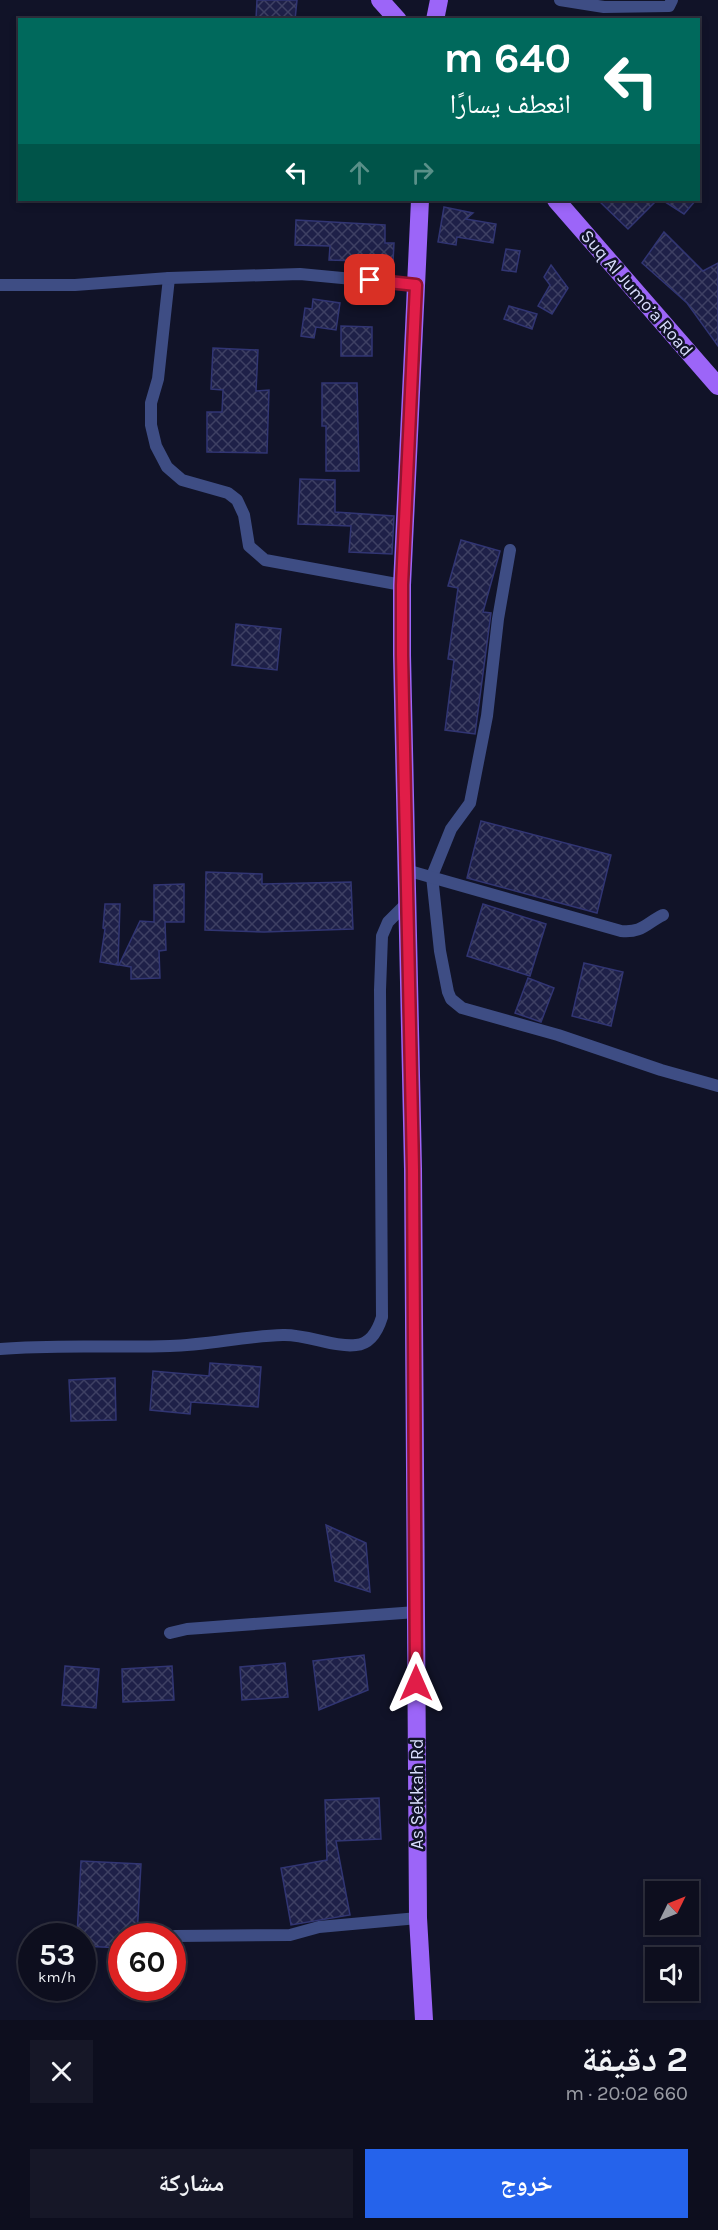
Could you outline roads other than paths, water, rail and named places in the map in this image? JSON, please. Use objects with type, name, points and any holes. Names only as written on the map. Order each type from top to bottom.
[{"type":"main road","points":[[380,0],[396,18]]},
{"type":"main road","points":[[435,18],[439,0]]},
{"type":"main road","name":"As Sekkah Rd","points":[[420,201],[402,585],[413,1169],[418,1918],[424,2020]]},
{"type":"main road","name":"Suq Al Jumo’a Road","points":[[557,201],[718,386]]},
{"type":"street","points":[[560,0],[604,7],[669,6],[672,0]]},
{"type":"street","points":[[0,285],[75,285],[169,278],[300,274],[416,285]]},
{"type":"street","points":[[169,278],[158,380],[151,403],[156,446],[167,467],[182,480],[228,493],[237,500],[244,515],[249,546],[265,560],[402,585]]},
{"type":"street","points":[[510,550],[498,620],[487,716],[470,803],[451,829],[432,876],[440,951],[448,992],[451,999],[462,1008],[558,1035],[661,1070],[718,1086]]},
{"type":"street","points":[[406,870],[621,931],[633,932],[643,929],[663,915]]},
{"type":"street","points":[[0,1349],[207,1344],[250,1337],[286,1335],[314,1338],[344,1345],[367,1342],[378,1329],[382,1317],[380,990],[382,936],[388,921],[407,903]]},
{"type":"street","points":[[170,1633],[187,1629],[416,1612]]},
{"type":"street","points":[[186,1936],[290,1935],[319,1927],[418,1918]]}]
